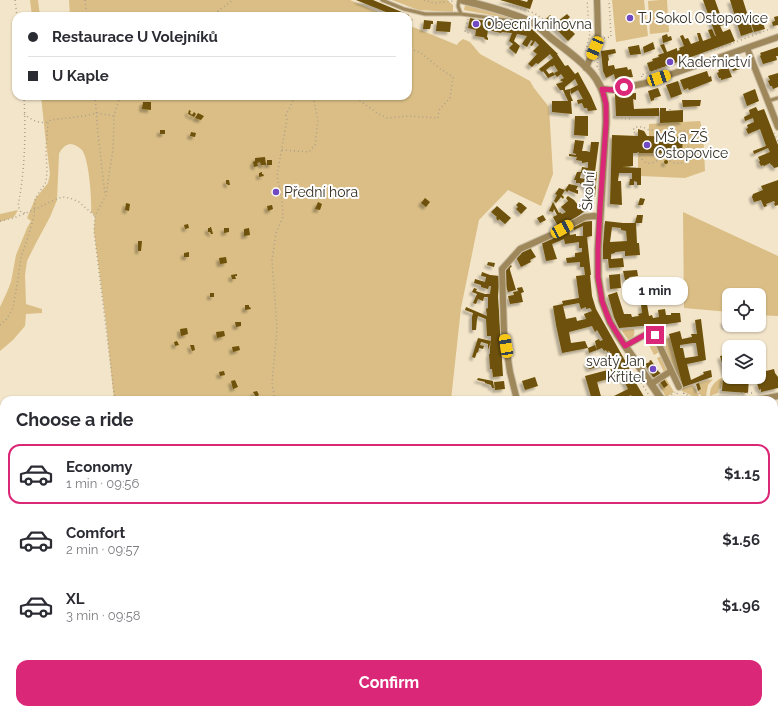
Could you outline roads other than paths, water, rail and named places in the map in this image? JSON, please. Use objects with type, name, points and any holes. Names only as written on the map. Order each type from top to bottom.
[{"type":"street","name":"Školní","points":[[459,0],[532,22],[596,77],[602,89],[606,104],[597,266],[602,301],[610,322],[625,346],[662,396]]},
{"type":"street","points":[[586,68],[597,42],[597,0]]},
{"type":"street","points":[[602,89],[613,90],[646,83],[778,37]]},
{"type":"street","points":[[747,48],[778,127]]},
{"type":"street","points":[[516,396],[510,372],[504,332],[502,269],[520,249],[585,217],[599,217]]},
{"type":"street","points":[[625,346],[647,334],[652,333],[655,335],[679,387]]},
{"type":"street","points":[[654,382],[671,371]]},
{"type":"lane","points":[[382,0],[404,9],[425,14],[461,14],[514,21],[519,18]]},
{"type":"lane","points":[[459,0],[458,6],[461,14]]},
{"type":"lane","points":[[768,102],[778,98]]},
{"type":"place","name":"TJ Sokol Ostopovice","points":[[630,18]]},
{"type":"place","name":"Obecní knihovna","points":[[476,24]]},
{"type":"place","name":"Kadeřnictví","points":[[670,62]]},
{"type":"place","name":"MŠ a ZŠ Ostopovice","points":[[647,145]]},
{"type":"place","name":"Přední hora","points":[[276,192]]},
{"type":"place","name":"svatý Jan Křtitel","points":[[653,369]]}]
